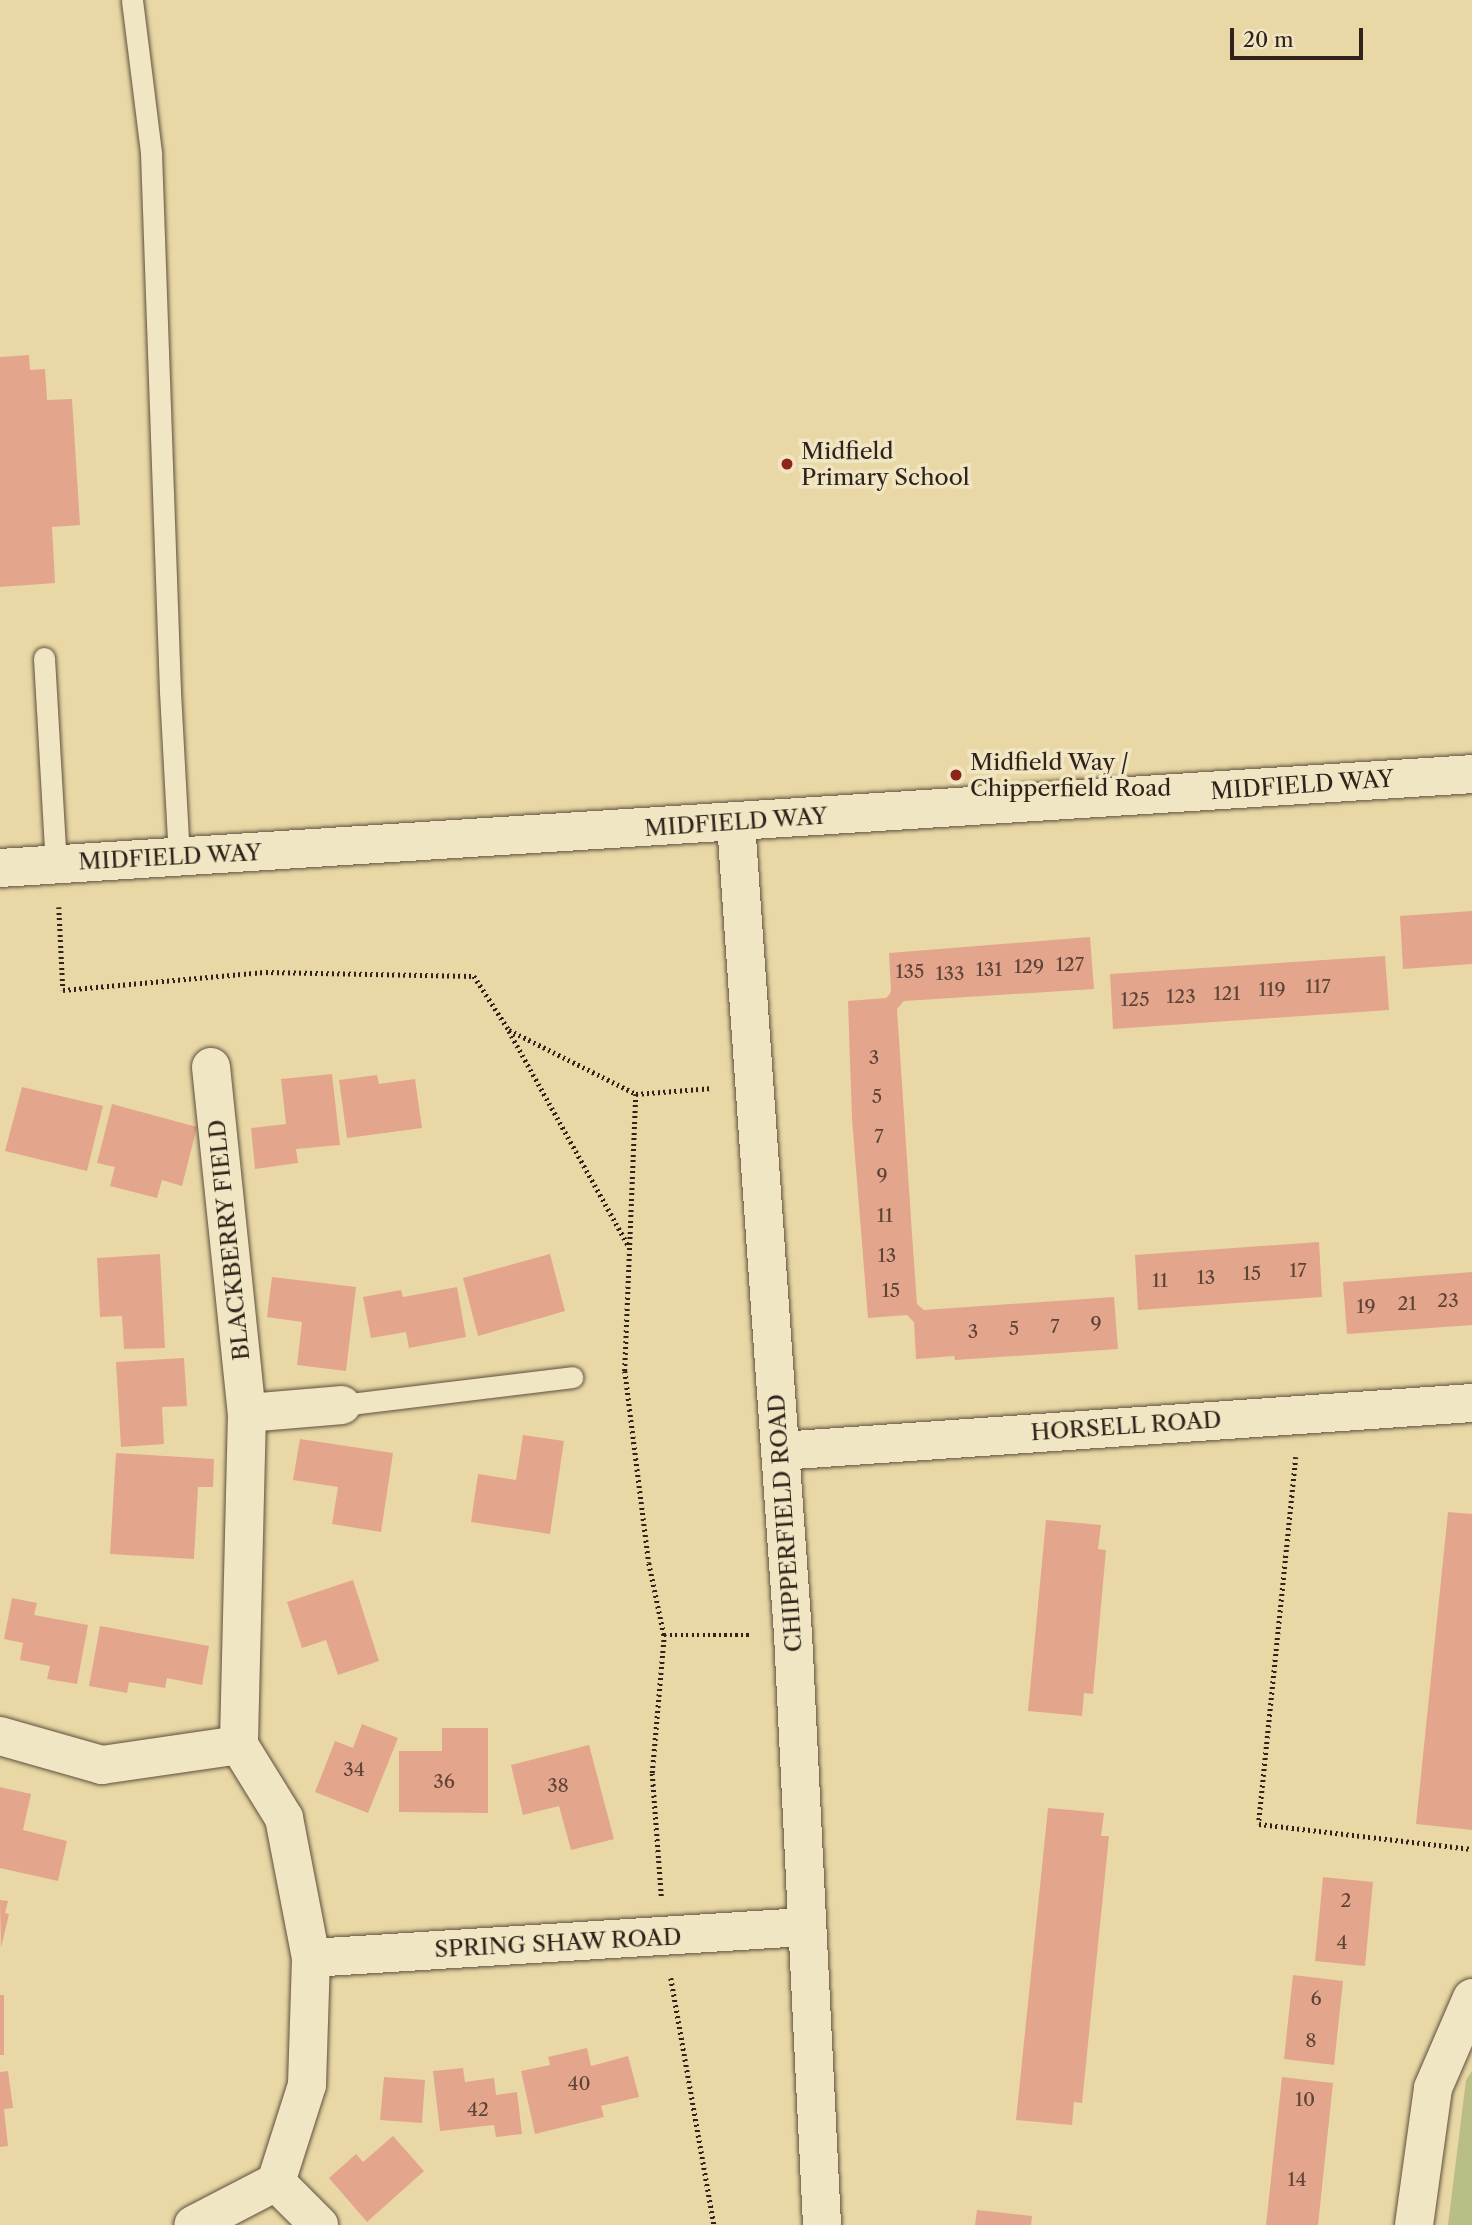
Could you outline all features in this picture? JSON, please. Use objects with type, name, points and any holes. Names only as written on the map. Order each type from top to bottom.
[{"type":"street","name":"MIDFIELD WAY","points":[[0,868],[1472,774]]},
{"type":"street","name":"CHIPPERFIELD ROAD","points":[[736,822],[793,1634],[805,1927],[822,2225]]},
{"type":"street","name":"BLACKBERRY FIELD","points":[[211,1067],[247,1413],[239,1745]]},
{"type":"street","name":"HORSELL ROAD","points":[[780,1451],[1472,1404]]},
{"type":"street","points":[[247,1413],[342,1405]]},
{"type":"street","points":[[0,1736],[102,1765],[239,1745],[284,1818],[311,1958],[307,2085],[276,2182],[192,2225]]},
{"type":"street","name":"SPRING SHAW ROAD","points":[[311,1958],[805,1927]]},
{"type":"street","points":[[1414,2225],[1433,2088],[1472,1998]]},
{"type":"street","points":[[276,2182],[319,2225]]},
{"type":"lane","points":[[132,0],[151,153],[170,692],[179,857]]},
{"type":"lane","points":[[44,658],[56,864]]},
{"type":"lane","points":[[342,1405],[572,1377]]},
{"type":"path","points":[[56,864],[63,990],[266,972],[474,976],[509,1030],[630,1249]]},
{"type":"path","points":[[509,1030],[636,1094],[755,1084]]},
{"type":"path","points":[[636,1094],[625,1371],[649,1563],[664,1635],[652,1773],[664,1937],[714,2225]]},
{"type":"path","points":[[1300,1414],[1259,1824],[1472,1849]]},
{"type":"path","points":[[664,1635],[793,1634]]},
{"type":"green space","points":[[1472,2071],[1472,2225],[1448,2225],[1466,2080]]},
{"type":"building","points":[[29,355],[30,370],[45,369],[47,400],[72,399],[80,525],[52,527],[55,583],[0,587],[0,357]]},
{"type":"building","points":[[1472,911],[1472,964],[1403,969],[1400,916]]},
{"type":"building","points":[[1090,937],[1094,989],[904,1001],[897,1009],[912,1234],[917,1304],[924,1310],[1114,1297],[1118,1349],[955,1360],[954,1356],[916,1359],[914,1322],[907,1315],[868,1318],[852,1119],[848,1001],[886,998],[889,995],[889,953]]},
{"type":"building","points":[[1385,956],[1389,1010],[1113,1029],[1110,974]]},
{"type":"building","points":[[332,1074],[340,1145],[296,1149],[298,1163],[255,1169],[251,1128],[286,1124],[281,1079]]},
{"type":"building","points":[[377,1075],[379,1084],[415,1079],[422,1128],[347,1138],[339,1080]]},
{"type":"building","points":[[22,1087],[103,1106],[87,1171],[5,1151]]},
{"type":"building","points":[[112,1104],[197,1127],[182,1186],[162,1180],[157,1198],[110,1186],[115,1167],[97,1163]]},
{"type":"building","points":[[1319,1242],[1322,1297],[1138,1310],[1135,1255]]},
{"type":"building","points":[[160,1254],[165,1348],[124,1349],[122,1316],[100,1317],[97,1258]]},
{"type":"building","points":[[550,1254],[565,1311],[478,1336],[463,1278]]},
{"type":"building","points":[[1472,1272],[1472,1325],[1347,1334],[1343,1282]]},
{"type":"building","points":[[272,1277],[356,1287],[346,1371],[297,1365],[302,1322],[267,1317]]},
{"type":"building","points":[[457,1287],[466,1337],[409,1348],[406,1332],[371,1338],[363,1297],[401,1290],[403,1297]]},
{"type":"building","points":[[184,1358],[187,1406],[162,1407],[164,1444],[121,1447],[116,1362]]},
{"type":"building","points":[[523,1435],[564,1441],[550,1534],[471,1522],[478,1474],[516,1480]]},
{"type":"building","points":[[300,1439],[393,1453],[381,1532],[332,1524],[338,1487],[293,1480]]},
{"type":"building","points":[[116,1453],[214,1459],[213,1487],[198,1487],[194,1559],[110,1554]]},
{"type":"building","points":[[1448,1512],[1472,1514],[1472,1830],[1416,1824]]},
{"type":"building","points":[[1046,1520],[1101,1525],[1098,1549],[1106,1550],[1093,1694],[1084,1693],[1082,1716],[1028,1711]]},
{"type":"building","points":[[353,1580],[379,1661],[338,1675],[326,1640],[302,1648],[287,1602]]},
{"type":"building","points":[[12,1598],[37,1603],[34,1615],[88,1625],[77,1684],[47,1679],[50,1666],[20,1660],[23,1643],[4,1639]]},
{"type":"building","points":[[100,1626],[209,1646],[202,1685],[167,1678],[165,1688],[129,1682],[127,1693],[89,1686]]},
{"type":"building","points":[[362,1724],[398,1738],[368,1813],[315,1792],[335,1741],[353,1748]]},
{"type":"building","points":[[442,1728],[488,1728],[488,1813],[399,1812],[399,1751],[442,1751]]},
{"type":"building","points":[[589,1745],[614,1839],[571,1850],[559,1806],[523,1815],[511,1765]]},
{"type":"building","points":[[0,1787],[31,1794],[23,1830],[67,1841],[58,1881],[0,1868]]},
{"type":"building","points":[[1048,1808],[1104,1813],[1101,1836],[1109,1836],[1082,2103],[1074,2102],[1072,2125],[1016,2120]]},
{"type":"building","points":[[1323,1877],[1373,1882],[1365,1966],[1315,1961]]},
{"type":"building","points":[[0,1900],[8,1901],[5,1913],[9,1914],[1,1948]]},
{"type":"building","points":[[1293,1975],[1343,1981],[1334,2065],[1284,2059]]},
{"type":"building","points":[[0,1995],[4,1995],[4,2055],[0,2055]]},
{"type":"building","points":[[587,2048],[591,2066],[628,2056],[639,2097],[601,2106],[604,2117],[535,2134],[521,2071],[550,2065],[548,2057]]},
{"type":"building","points":[[463,2068],[465,2082],[494,2078],[496,2095],[517,2092],[522,2134],[496,2137],[494,2125],[440,2131],[433,2071]]},
{"type":"building","points":[[8,2071],[13,2108],[4,2109],[8,2146],[0,2147],[0,2072]]},
{"type":"building","points":[[384,2077],[425,2080],[422,2123],[380,2120]]},
{"type":"building","points":[[1282,2077],[1333,2083],[1318,2225],[1266,2225]]},
{"type":"building","points":[[393,2136],[424,2171],[367,2222],[329,2178],[356,2154],[363,2162]]},
{"type":"building","points":[[977,2210],[1032,2216],[1031,2225],[975,2225]]},
{"type":"place","name":"Midfield Primary School","points":[[787,464]]},
{"type":"place","name":"Midfield Way / Chipperfield Road","points":[[956,775]]}]
